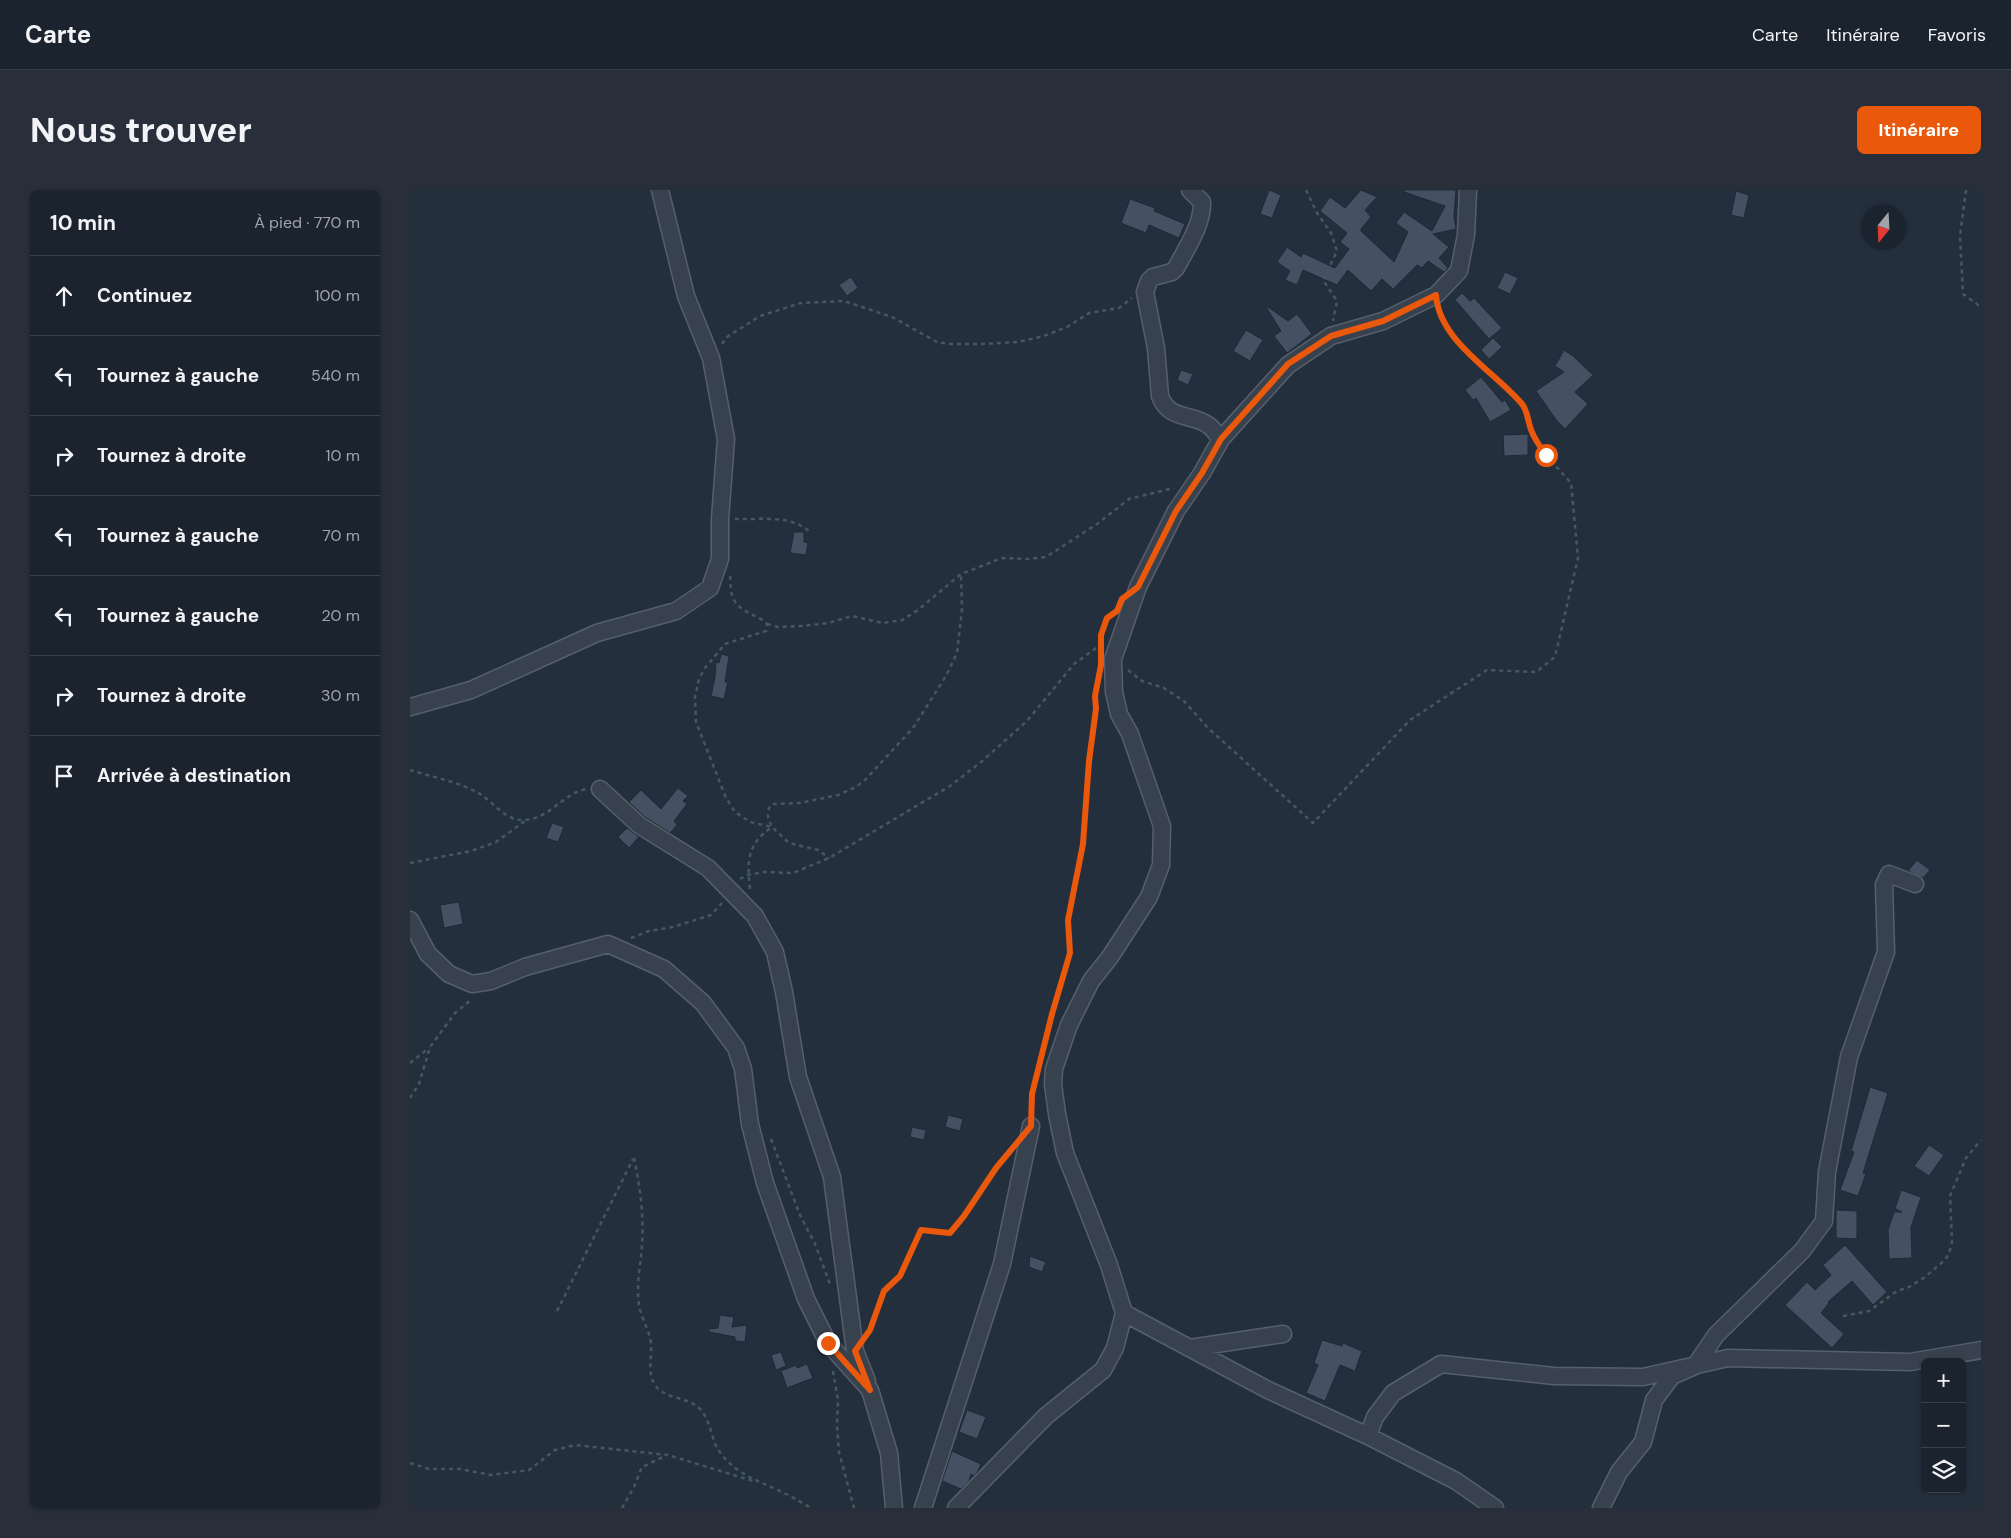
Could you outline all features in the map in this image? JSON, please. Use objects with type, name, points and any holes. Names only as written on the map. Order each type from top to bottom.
[{"type":"street","points":[[410,707],[471,690],[597,634],[676,611],[710,588],[720,559],[720,518],[726,439],[711,358],[686,296],[660,190]]},
{"type":"street","points":[[1190,190],[1202,202],[1202,209],[1196,227],[1176,268],[1172,272],[1153,277],[1144,292],[1156,348],[1162,402],[1176,414],[1207,424],[1221,439]]},
{"type":"street","points":[[956,1508],[1046,1416],[1103,1370],[1115,1348],[1124,1313],[1109,1265],[1065,1153],[1053,1084],[1054,1069],[1069,1025],[1091,981],[1110,957],[1148,897],[1161,865],[1162,826],[1130,734],[1119,714],[1107,657],[1138,587],[1176,511],[1202,473],[1221,439],[1288,364],[1331,336],[1383,321],[1436,295],[1459,271],[1466,235],[1468,190]]},
{"type":"street","points":[[600,789],[639,825],[708,868],[755,916],[775,952],[784,992],[798,1077],[832,1177],[855,1351],[870,1390],[889,1454],[894,1508]]},
{"type":"street","points":[[1601,1508],[1619,1472],[1643,1442],[1654,1400],[1672,1376],[1695,1366],[1716,1335],[1802,1251],[1824,1221],[1827,1172],[1849,1057],[1886,952],[1884,885],[1889,874],[1915,884]]},
{"type":"street","points":[[410,920],[428,954],[449,974],[472,984],[491,981],[525,967],[608,944],[664,969],[684,984],[703,1003],[736,1048],[743,1069],[750,1124],[765,1183],[806,1299],[828,1343],[870,1390]]},
{"type":"street","points":[[922,1508],[1002,1264],[1031,1126]]},
{"type":"street","points":[[1124,1313],[1268,1390],[1368,1436],[1456,1481],[1495,1508]]},
{"type":"street","points":[[1190,1348],[1284,1334]]},
{"type":"street","points":[[1368,1436],[1375,1417],[1394,1393],[1441,1364],[1554,1376],[1643,1377],[1728,1358],[1910,1362],[1981,1350]]},
{"type":"path","points":[[1306,190],[1317,213],[1331,233],[1337,252],[1324,280],[1337,301],[1331,336]]},
{"type":"path","points":[[1966,190],[1960,236],[1963,294],[1981,307]]},
{"type":"path","points":[[711,358],[727,337],[760,316],[801,302],[844,301],[892,317],[937,342],[982,344],[1018,342],[1044,336],[1068,327],[1089,313],[1119,308],[1133,297],[1144,292]]},
{"type":"path","points":[[1117,611],[1107,618],[1101,635],[1100,646],[1107,657],[1142,681],[1164,688],[1184,701],[1208,728],[1313,823],[1410,720],[1488,670],[1536,672],[1555,657],[1578,558],[1571,483],[1546,455],[1532,434],[1523,405],[1463,347],[1444,324],[1436,308],[1436,295]]},
{"type":"path","points":[[730,573],[733,599],[741,609],[762,619],[767,624],[778,627],[803,626],[828,623],[852,616],[883,623],[902,620],[918,610],[961,574],[1002,558],[1027,559],[1046,557],[1097,524],[1129,499],[1182,486]]},
{"type":"path","points":[[720,518],[770,519],[795,522],[810,532]]},
{"type":"path","points":[[828,858],[818,850],[789,843],[772,827],[767,815],[768,809],[772,804],[800,803],[838,795],[856,787],[866,779],[913,728],[946,676],[957,653],[962,609],[961,574]]},
{"type":"path","points":[[767,624],[766,630],[756,636],[736,639],[725,644],[704,668],[699,679],[695,697],[696,722],[699,734],[726,798],[735,812],[750,822],[772,827]]},
{"type":"path","points":[[608,944],[711,915],[723,902],[725,897],[724,885],[748,875],[764,872],[793,873],[828,858],[950,786],[981,762],[1027,721],[1074,664],[1100,646]]},
{"type":"path","points":[[1040,1058],[1070,953],[1068,920],[1083,844],[1089,761],[1098,681]]},
{"type":"path","points":[[410,770],[480,794],[513,820],[526,820],[545,814],[575,792],[600,789]]},
{"type":"path","points":[[410,863],[479,848],[496,842],[526,820]]},
{"type":"path","points":[[750,891],[748,875],[750,856],[754,844],[759,836],[772,827]]},
{"type":"path","points":[[410,1064],[430,1047],[455,1013],[491,981]]},
{"type":"path","points":[[410,1098],[419,1084],[430,1047]]},
{"type":"path","points":[[1031,1126],[1032,1094],[1038,1067]]},
{"type":"path","points":[[768,1134],[800,1215],[815,1244],[832,1288]]},
{"type":"path","points":[[1843,1316],[1869,1311],[1897,1291],[1909,1287],[1925,1277],[1945,1260],[1949,1254],[1952,1242],[1950,1196],[1966,1158],[1981,1140]]},
{"type":"path","points":[[855,1351],[870,1330],[884,1291],[900,1276],[921,1230],[950,1233],[964,1216],[996,1168],[1014,1147]]},
{"type":"path","points":[[557,1310],[634,1158],[639,1178],[643,1243],[638,1282],[639,1306],[651,1342],[651,1374],[655,1386],[666,1393],[690,1401],[700,1409],[710,1425],[717,1450],[730,1465],[756,1482]]},
{"type":"path","points":[[828,1343],[838,1400],[839,1452],[854,1508]]},
{"type":"path","points":[[410,1463],[428,1469],[460,1469],[491,1475],[529,1470],[555,1450],[574,1445],[668,1455],[756,1482],[788,1494],[811,1508]]},
{"type":"path","points":[[622,1508],[634,1487],[642,1467],[668,1455]]},
{"type":"building","points":[[1269,190],[1281,195],[1272,218],[1260,214]]},
{"type":"building","points":[[1361,190],[1377,197],[1365,210],[1371,217],[1361,231],[1394,262],[1408,232],[1396,223],[1404,212],[1432,231],[1445,206],[1404,192],[1404,190],[1456,190],[1454,216],[1456,229],[1433,234],[1449,247],[1439,258],[1448,268],[1444,272],[1428,261],[1422,268],[1417,265],[1393,289],[1382,279],[1371,291],[1348,270],[1337,285],[1303,270],[1297,285],[1285,280],[1290,271],[1277,262],[1287,247],[1301,257],[1303,253],[1335,268],[1349,249],[1340,242],[1347,233],[1320,211],[1330,197],[1345,208]]},
{"type":"building","points":[[1736,191],[1749,195],[1744,218],[1731,215]]},
{"type":"building","points":[[1130,199],[1155,208],[1154,211],[1185,224],[1179,238],[1149,225],[1146,233],[1121,223]]},
{"type":"building","points":[[1505,272],[1518,278],[1510,294],[1497,288]]},
{"type":"building","points":[[851,277],[858,288],[847,296],[839,285]]},
{"type":"building","points":[[1462,293],[1470,301],[1474,298],[1502,328],[1489,339],[1455,300]]},
{"type":"building","points":[[1265,305],[1288,321],[1297,314],[1312,334],[1287,353],[1274,336],[1281,331]]},
{"type":"building","points":[[1246,330],[1263,340],[1250,361],[1233,351]]},
{"type":"building","points":[[1493,338],[1502,347],[1489,359],[1481,350]]},
{"type":"building","points":[[1564,350],[1593,375],[1575,392],[1588,404],[1565,429],[1557,421],[1536,391],[1564,372],[1555,366]]},
{"type":"building","points":[[1181,370],[1193,374],[1188,385],[1177,380]]},
{"type":"building","points":[[1481,377],[1502,402],[1505,400],[1511,410],[1490,422],[1476,398],[1473,400],[1465,390]]},
{"type":"building","points":[[1528,434],[1528,455],[1504,456],[1503,435]]},
{"type":"building","points":[[794,532],[804,532],[804,542],[808,543],[806,555],[790,553]]},
{"type":"building","points":[[721,654],[729,656],[725,682],[728,682],[724,699],[711,696],[716,662],[719,663]]},
{"type":"building","points":[[678,788],[688,796],[683,801],[687,804],[674,821],[677,825],[670,833],[645,817],[629,802],[641,790],[661,809]]},
{"type":"building","points":[[552,823],[564,827],[558,842],[546,838]]},
{"type":"building","points":[[627,828],[639,837],[629,848],[618,837]]},
{"type":"building","points":[[1917,860],[1930,870],[1923,878],[1908,871]]},
{"type":"building","points":[[459,902],[463,924],[444,928],[440,905]]},
{"type":"building","points":[[1870,1087],[1888,1093],[1863,1173],[1866,1174],[1858,1196],[1840,1190],[1854,1152],[1851,1151]]},
{"type":"building","points":[[948,1115],[963,1119],[960,1131],[945,1127]]},
{"type":"building","points":[[912,1127],[926,1130],[924,1140],[910,1137]]},
{"type":"building","points":[[1929,1145],[1944,1155],[1929,1176],[1914,1166]]},
{"type":"building","points":[[1901,1190],[1921,1197],[1911,1227],[1912,1258],[1889,1259],[1888,1230],[1894,1212],[1902,1212],[1895,1209]]},
{"type":"building","points":[[1836,1210],[1857,1211],[1857,1239],[1836,1238]]},
{"type":"building","points":[[1845,1245],[1887,1292],[1873,1305],[1852,1281],[1828,1302],[1821,1313],[1844,1334],[1832,1348],[1785,1305],[1807,1282],[1815,1290],[1831,1275],[1823,1265]]},
{"type":"building","points":[[1030,1256],[1046,1262],[1042,1272],[1029,1267]]},
{"type":"building","points":[[720,1315],[734,1317],[732,1327],[747,1325],[745,1342],[735,1341],[735,1337],[709,1332],[709,1329],[718,1328]]},
{"type":"building","points":[[1322,1340],[1342,1346],[1343,1343],[1362,1351],[1355,1371],[1340,1365],[1325,1401],[1306,1393],[1318,1365],[1314,1363]]},
{"type":"building","points":[[781,1352],[786,1366],[776,1370],[771,1355]]},
{"type":"building","points":[[807,1364],[813,1378],[787,1388],[781,1371],[796,1365],[797,1368]]},
{"type":"building","points":[[967,1410],[986,1417],[977,1439],[959,1432]]},
{"type":"building","points":[[952,1451],[981,1464],[974,1476],[971,1474],[969,1481],[961,1489],[942,1481]]},
{"type":"route","points":[[828,1343],[870,1390],[855,1351],[870,1330],[884,1291],[900,1276],[921,1230],[950,1233],[964,1216],[996,1168],[1031,1126],[1032,1094],[1052,1014],[1070,953],[1068,920],[1083,844],[1089,761],[1096,709],[1095,696],[1101,665],[1101,635],[1107,618],[1117,611],[1122,599],[1138,587],[1176,511],[1202,473],[1221,439],[1288,364],[1331,336],[1383,321],[1436,295],[1436,308],[1444,324],[1463,347],[1523,405],[1532,434],[1546,455]]}]
